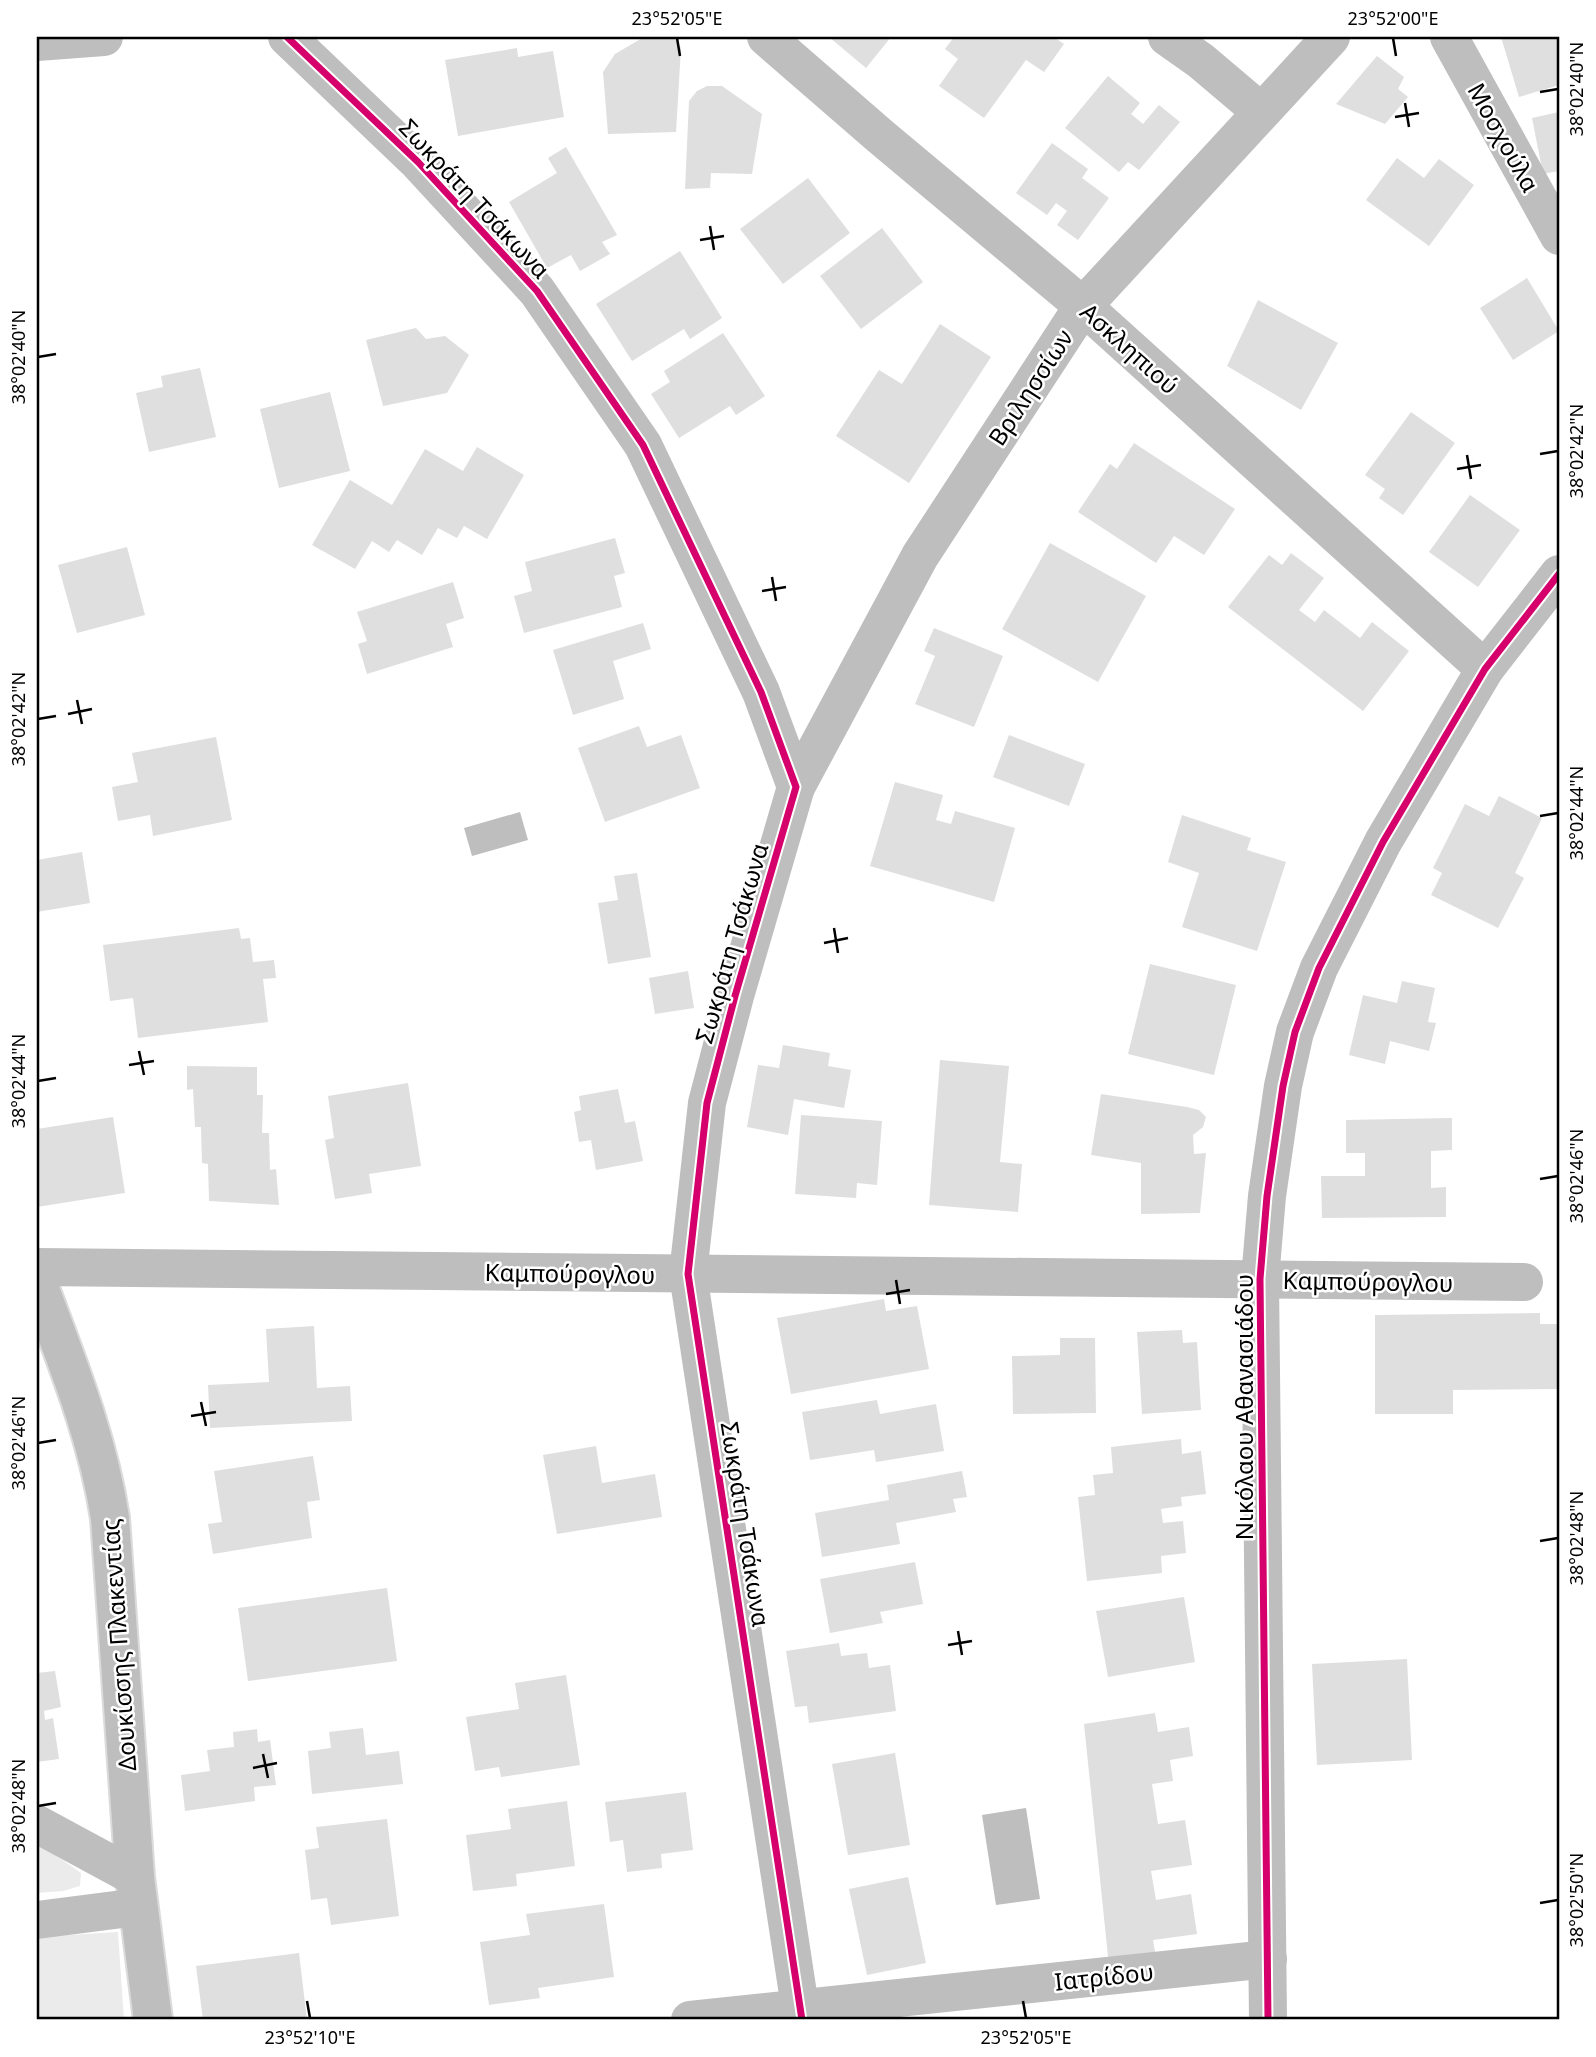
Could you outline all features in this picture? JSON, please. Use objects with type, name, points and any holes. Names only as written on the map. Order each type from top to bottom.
[{"type":"street","points":[[37,42],[104,37]]},
{"type":"street","name":"Σωκράτη Τσάκωνα","points":[[286,37],[418,162],[537,290],[643,445],[761,692],[796,787],[707,1103],[688,1274],[801,2014]]},
{"type":"street","name":"Ασκληπιού","points":[[766,37],[1083,306],[1485,669]]},
{"type":"street","points":[[1167,37],[1201,61],[1261,111]]},
{"type":"street","name":"Βριλησσίων","points":[[796,787],[920,556],[1083,306],[1331,37]]},
{"type":"street","name":"Μοσχούλα","points":[[1449,37],[1559,236]]},
{"type":"street","name":"Νικόλαου Αθανασιάδου","points":[[1268,2020],[1260,1279],[1267,1196],[1283,1086],[1296,1032],[1319,968],[1383,842],[1485,669],[1559,575]]},
{"type":"street","name":"Καμπούρογλου","points":[[37,1267],[1524,1282]]},
{"type":"street","name":"Δουκίσσης Πλακεντίας","points":[[37,1280],[94,1440],[103,1473],[110,1518],[136,1892],[153,2020]]},
{"type":"street","points":[[37,1824],[136,1892]]},
{"type":"street","points":[[37,1920],[136,1892]]},
{"type":"street","name":"Ιατρίδου","points":[[690,2020],[801,2014],[1268,1959]]},
{"type":"shaded area","points":[[520,812],[528,840],[472,856],[464,828]]},
{"type":"shaded area","points":[[1026,1808],[1040,1899],[996,1905],[982,1815]]},
{"type":"shaded area","points":[[37,1842],[81,1873],[80,1886],[63,1891],[37,1893]]},
{"type":"shaded area","points":[[118,1932],[124,2020],[37,2020],[37,1937]]},
{"type":"building","points":[[644,37],[674,37],[681,48],[676,132],[608,134],[603,72],[615,54]]},
{"type":"building","points":[[829,37],[891,37],[866,68]]},
{"type":"building","points":[[954,37],[1054,37],[1064,44],[1044,72],[1026,60],[984,118],[939,86],[958,59],[945,49]]},
{"type":"building","points":[[1501,37],[1559,37],[1559,85],[1519,97]]},
{"type":"building","points":[[517,48],[518,57],[553,51],[564,117],[458,136],[445,60]]},
{"type":"building","points":[[1377,56],[1404,77],[1398,89],[1408,97],[1385,124],[1336,104]]},
{"type":"building","points":[[1108,76],[1140,103],[1131,114],[1143,124],[1159,105],[1180,122],[1139,170],[1128,162],[1119,172],[1065,128]]},
{"type":"building","points":[[707,86],[722,86],[762,114],[752,174],[711,173],[710,188],[685,189],[689,101],[697,91]]},
{"type":"building","points":[[1559,112],[1559,171],[1543,174],[1532,118]]},
{"type":"building","points":[[1052,143],[1088,169],[1082,178],[1109,198],[1078,240],[1057,225],[1067,211],[1056,203],[1047,215],[1016,193]]},
{"type":"building","points":[[566,147],[617,235],[602,242],[610,254],[580,271],[571,255],[547,268],[509,202],[557,173],[548,158]]},
{"type":"building","points":[[1397,158],[1424,178],[1439,159],[1474,185],[1429,246],[1366,200]]},
{"type":"building","points":[[808,178],[850,233],[783,284],[740,229]]},
{"type":"building","points":[[882,228],[923,282],[861,329],[820,276]]},
{"type":"building","points":[[680,251],[722,318],[690,339],[684,329],[632,361],[596,304]]},
{"type":"building","points":[[1527,278],[1559,331],[1513,360],[1480,308]]},
{"type":"building","points":[[1258,300],[1338,343],[1301,410],[1227,366]]},
{"type":"building","points":[[940,324],[991,357],[909,483],[836,436],[879,370],[902,384]]},
{"type":"building","points":[[416,328],[426,339],[445,336],[469,355],[447,393],[383,406],[366,340]]},
{"type":"building","points":[[723,333],[765,396],[736,415],[730,406],[679,438],[651,394],[670,382],[664,371]]},
{"type":"building","points":[[200,368],[216,437],[149,452],[136,393],[163,387],[161,376]]},
{"type":"building","points":[[330,392],[350,471],[279,488],[260,409]]},
{"type":"building","points":[[1411,412],[1455,443],[1403,515],[1379,498],[1385,489],[1365,475]]},
{"type":"building","points":[[1134,443],[1235,509],[1204,555],[1174,536],[1156,563],[1078,512],[1110,464],[1117,469]]},
{"type":"building","points":[[477,447],[524,475],[487,539],[464,526],[457,538],[438,528],[422,555],[397,540],[389,552],[372,541],[355,569],[312,545],[350,480],[392,505],[425,449],[463,471]]},
{"type":"building","points":[[1470,495],[1520,530],[1478,587],[1429,552]]},
{"type":"building","points":[[615,538],[625,573],[614,576],[622,607],[524,633],[514,596],[532,591],[525,562]]},
{"type":"building","points":[[1050,543],[1146,596],[1098,682],[1002,629]]},
{"type":"building","points":[[127,547],[145,615],[77,633],[58,565]]},
{"type":"building","points":[[1291,553],[1324,578],[1299,610],[1315,622],[1324,610],[1360,638],[1372,622],[1409,651],[1363,711],[1228,607],[1269,555],[1282,565]]},
{"type":"building","points":[[453,582],[464,618],[446,624],[453,647],[367,674],[358,644],[367,641],[357,612]]},
{"type":"building","points":[[643,623],[651,649],[613,661],[624,699],[573,715],[553,650]]},
{"type":"building","points":[[934,628],[1003,656],[974,727],[915,704],[935,656],[924,651]]},
{"type":"building","points":[[639,726],[647,747],[681,735],[700,788],[605,822],[578,748]]},
{"type":"building","points":[[1009,735],[1085,764],[1069,806],[993,777]]},
{"type":"building","points":[[216,737],[232,820],[153,836],[150,815],[118,821],[112,787],[138,782],[132,753]]},
{"type":"building","points":[[895,782],[943,795],[936,820],[951,824],[955,811],[1015,828],[994,902],[870,866]]},
{"type":"building","points":[[1499,796],[1542,818],[1515,873],[1524,878],[1498,928],[1431,895],[1442,873],[1433,868],[1465,804],[1489,816]]},
{"type":"building","points":[[1182,815],[1251,838],[1247,850],[1286,862],[1257,951],[1182,927],[1199,873],[1168,862]]},
{"type":"building","points":[[82,852],[90,903],[37,912],[37,860]]},
{"type":"building","points":[[637,873],[651,957],[608,964],[598,903],[618,900],[614,876]]},
{"type":"building","points":[[239,928],[241,939],[250,938],[253,962],[274,960],[276,978],[263,979],[268,1022],[138,1038],[133,998],[110,1001],[103,945]]},
{"type":"building","points":[[1150,964],[1236,985],[1214,1075],[1128,1054]]},
{"type":"building","points":[[688,971],[694,1008],[655,1014],[649,978]]},
{"type":"building","points":[[1402,981],[1435,988],[1428,1022],[1436,1023],[1429,1051],[1390,1041],[1385,1064],[1349,1055],[1363,995],[1397,1003]]},
{"type":"building","points":[[783,1045],[830,1053],[828,1066],[851,1070],[844,1108],[794,1099],[788,1135],[747,1127],[758,1065],[779,1068]]},
{"type":"building","points":[[940,1060],[1009,1066],[1000,1162],[1022,1164],[1018,1212],[929,1205]]},
{"type":"building","points":[[187,1066],[257,1067],[257,1095],[263,1095],[262,1133],[269,1133],[270,1170],[276,1169],[279,1205],[209,1201],[208,1164],[202,1163],[201,1127],[195,1127],[193,1089],[187,1090]]},
{"type":"building","points":[[408,1083],[421,1166],[369,1174],[372,1193],[335,1199],[325,1140],[334,1138],[328,1096]]},
{"type":"building","points":[[618,1089],[625,1123],[635,1121],[643,1161],[596,1170],[591,1140],[579,1142],[574,1112],[581,1110],[579,1096]]},
{"type":"building","points":[[1101,1094],[1187,1107],[1199,1110],[1206,1117],[1203,1127],[1193,1135],[1194,1154],[1206,1153],[1200,1213],[1141,1214],[1141,1163],[1091,1155]]},
{"type":"building","points":[[801,1115],[882,1121],[877,1185],[857,1183],[856,1198],[795,1194]]},
{"type":"building","points":[[113,1117],[125,1193],[37,1207],[37,1129]]},
{"type":"building","points":[[1452,1118],[1452,1150],[1431,1151],[1431,1188],[1446,1187],[1446,1217],[1322,1218],[1321,1176],[1365,1176],[1365,1153],[1346,1153],[1346,1120]]},
{"type":"building","points":[[884,1299],[886,1311],[917,1306],[929,1369],[791,1394],[777,1318]]},
{"type":"building","points":[[1540,1313],[1540,1324],[1559,1324],[1559,1389],[1453,1390],[1453,1414],[1375,1414],[1375,1315]]},
{"type":"building","points":[[314,1326],[317,1388],[350,1386],[352,1421],[210,1428],[208,1385],[269,1382],[266,1329]]},
{"type":"building","points":[[1182,1330],[1183,1343],[1197,1342],[1201,1410],[1142,1414],[1137,1332]]},
{"type":"building","points":[[1060,1338],[1095,1338],[1096,1413],[1013,1414],[1012,1356],[1060,1355]]},
{"type":"building","points":[[877,1400],[880,1414],[936,1404],[944,1451],[876,1462],[874,1450],[810,1460],[802,1412]]},
{"type":"building","points":[[1181,1439],[1182,1454],[1201,1451],[1206,1494],[1181,1497],[1182,1506],[1161,1509],[1163,1523],[1183,1521],[1186,1553],[1161,1556],[1162,1573],[1087,1581],[1078,1497],[1095,1495],[1093,1475],[1113,1473],[1111,1447]]},
{"type":"building","points":[[596,1446],[602,1483],[655,1474],[662,1517],[557,1534],[543,1455]]},
{"type":"building","points":[[313,1456],[320,1500],[307,1502],[312,1538],[213,1554],[208,1524],[222,1522],[214,1471]]},
{"type":"building","points":[[962,1471],[967,1497],[953,1499],[956,1512],[896,1523],[900,1544],[822,1557],[815,1513],[889,1500],[887,1485]]},
{"type":"building","points":[[915,1562],[923,1604],[880,1612],[883,1623],[830,1633],[820,1579]]},
{"type":"building","points":[[387,1588],[397,1661],[248,1681],[238,1608]]},
{"type":"building","points":[[1184,1597],[1195,1662],[1108,1677],[1096,1611]]},
{"type":"building","points":[[839,1643],[841,1656],[867,1653],[869,1668],[890,1665],[896,1711],[809,1723],[807,1706],[795,1707],[786,1651]]},
{"type":"building","points":[[1407,1659],[1412,1760],[1317,1765],[1312,1664]]},
{"type":"building","points":[[55,1671],[61,1707],[44,1711],[45,1720],[53,1718],[59,1759],[37,1762],[37,1673]]},
{"type":"building","points":[[566,1675],[580,1765],[501,1777],[499,1767],[475,1771],[466,1717],[519,1709],[515,1683]]},
{"type":"building","points":[[1155,1713],[1158,1732],[1189,1727],[1193,1756],[1170,1760],[1173,1781],[1152,1784],[1158,1824],[1185,1820],[1192,1865],[1151,1871],[1156,1900],[1191,1894],[1197,1934],[1153,1940],[1156,1958],[1109,1966],[1084,1724]]},
{"type":"building","points":[[363,1728],[366,1755],[399,1751],[403,1784],[312,1794],[308,1751],[331,1748],[329,1732]]},
{"type":"building","points":[[257,1729],[258,1742],[270,1740],[276,1785],[254,1787],[255,1801],[185,1811],[181,1775],[210,1771],[207,1750],[234,1747],[233,1732]]},
{"type":"building","points":[[895,1753],[910,1845],[848,1855],[832,1764]]},
{"type":"building","points":[[686,1792],[693,1850],[661,1854],[662,1868],[627,1872],[623,1840],[610,1842],[605,1802]]},
{"type":"building","points":[[567,1801],[575,1866],[516,1874],[517,1886],[473,1891],[466,1835],[511,1829],[508,1809]]},
{"type":"building","points":[[387,1819],[399,1916],[331,1925],[327,1898],[311,1900],[305,1850],[319,1848],[316,1827]]},
{"type":"building","points":[[908,1877],[926,1963],[867,1975],[849,1889]]},
{"type":"building","points":[[604,1904],[614,1977],[538,1988],[540,1998],[489,2005],[480,1942],[530,1935],[526,1914]]},
{"type":"building","points":[[299,1953],[307,2020],[203,2020],[196,1966]]},
{"type":"building","points":[[1197,2017],[1197,2020],[1174,2020],[1174,2018]]},
{"type":"cycle path","points":[[287,37],[418,162],[537,291],[643,445],[761,692],[796,787],[707,1103],[688,1274],[802,2020]]},
{"type":"cycle path","points":[[1268,2020],[1260,1279],[1267,1196],[1283,1086],[1295,1032],[1319,968],[1383,842],[1485,669],[1559,574]]}]
